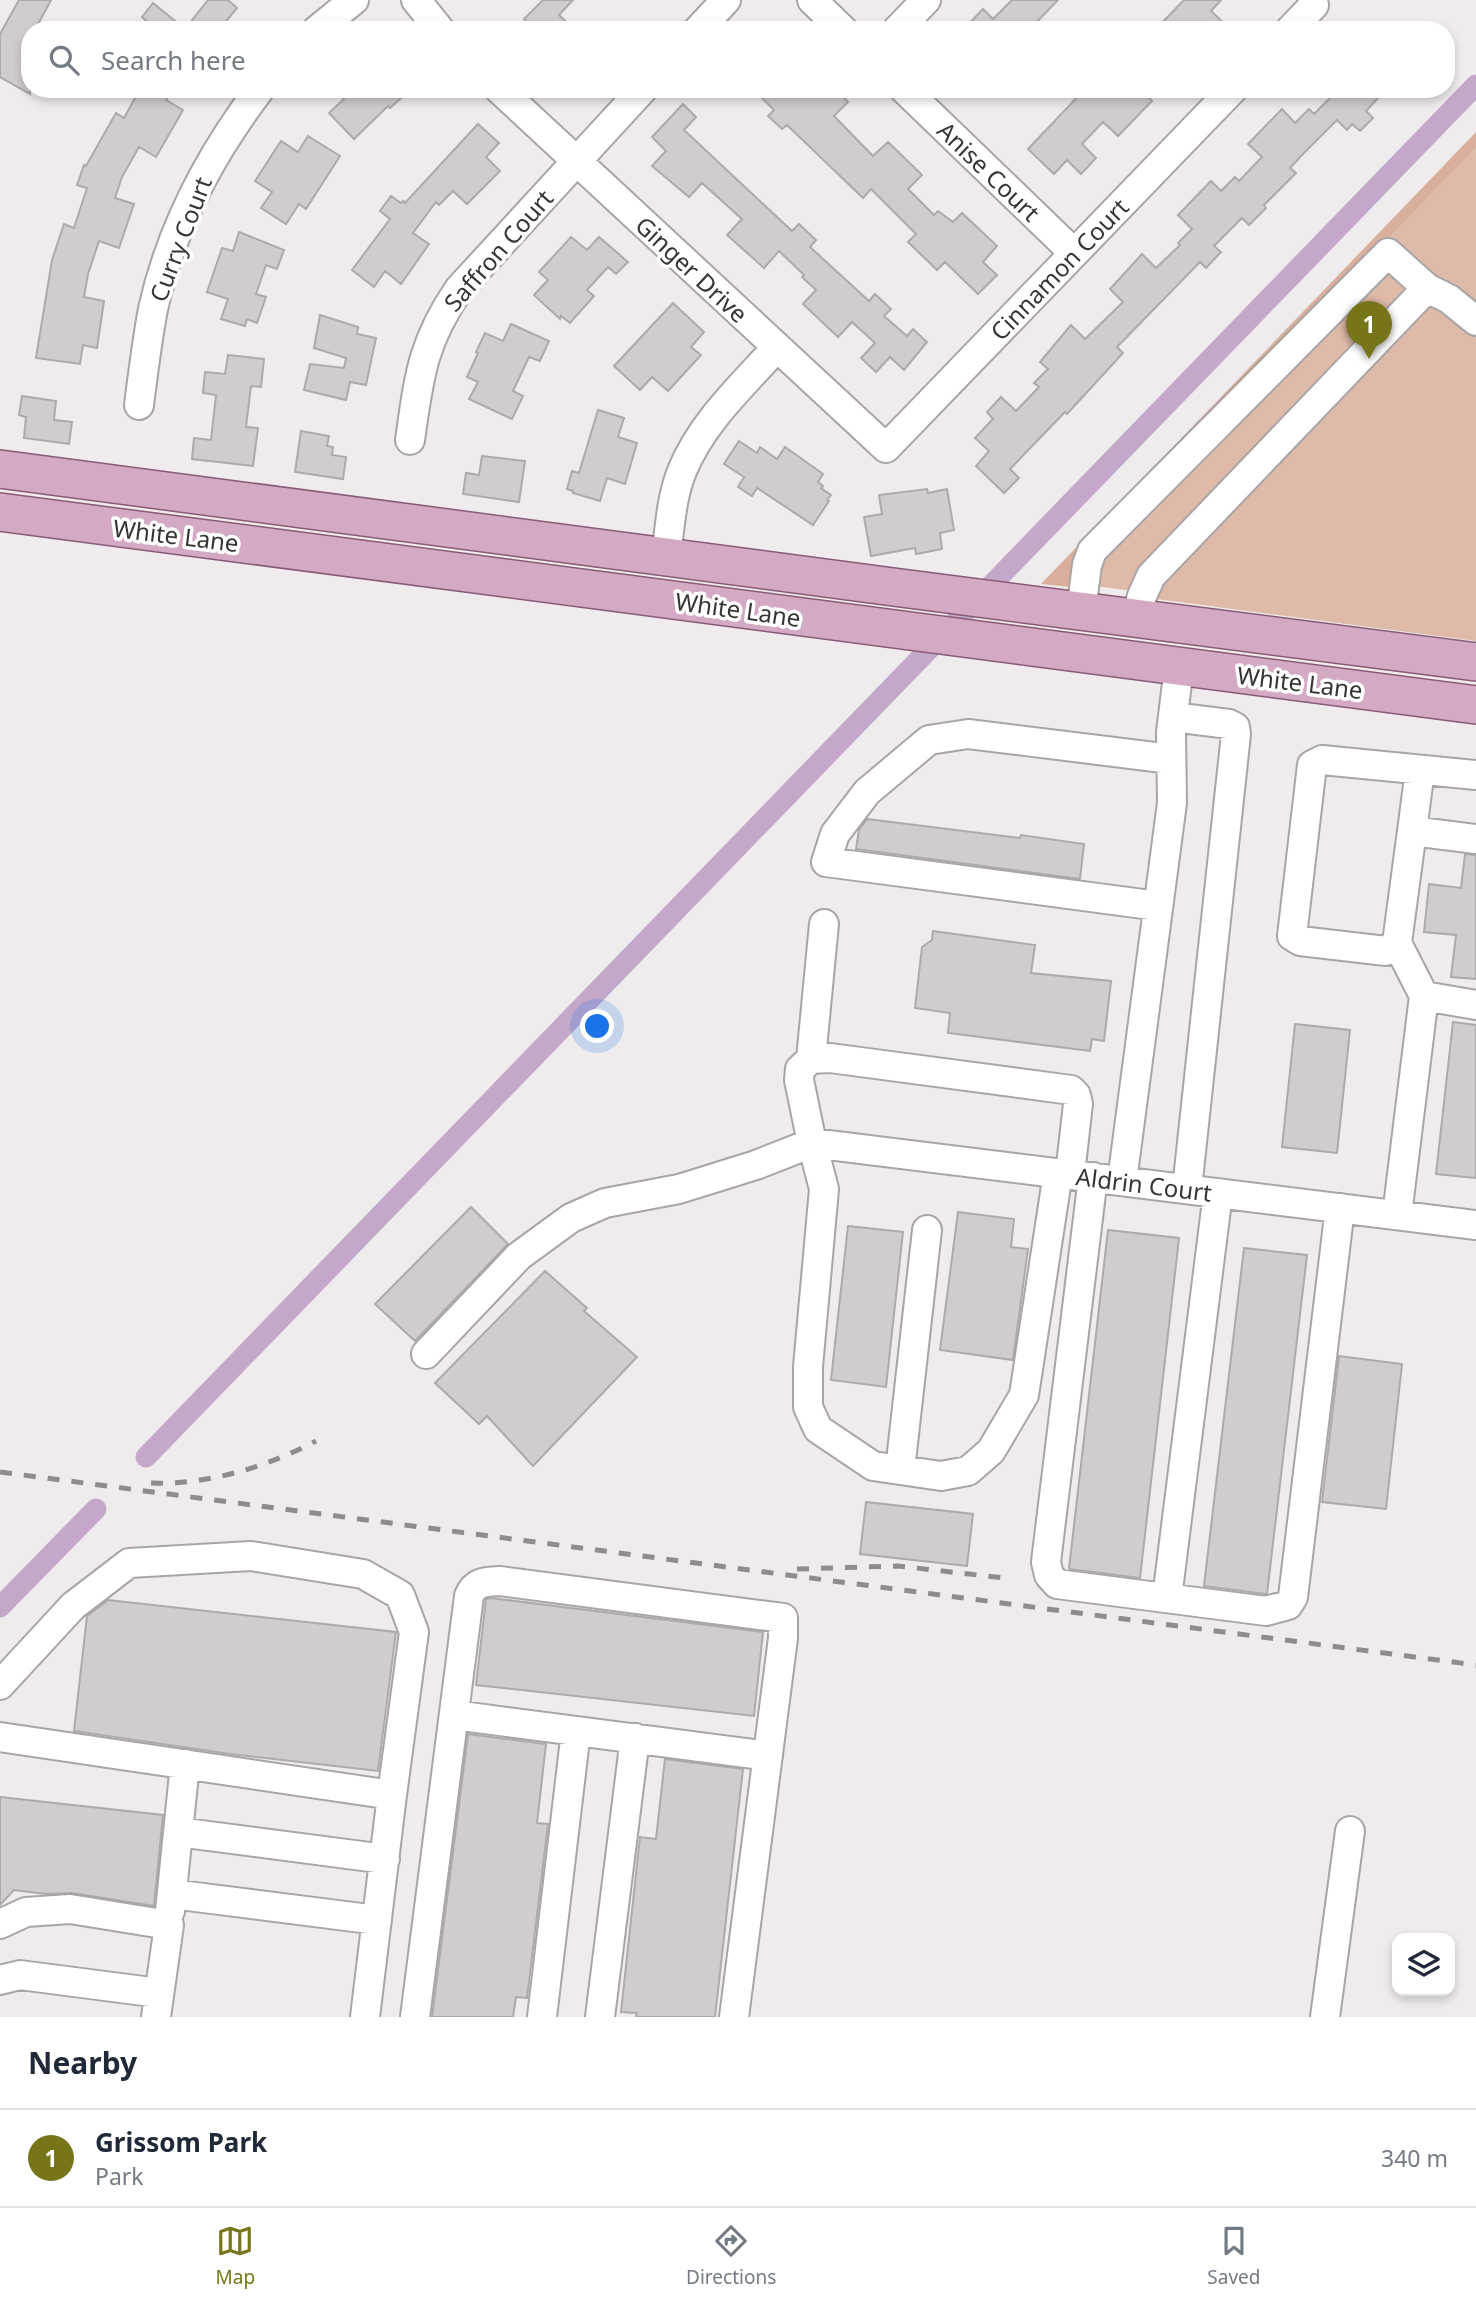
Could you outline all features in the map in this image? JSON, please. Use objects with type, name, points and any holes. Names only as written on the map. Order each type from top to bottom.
[{"type":"main road","name":"White Lane","points":[[0,469],[1468,661]]},
{"type":"main road","name":"White Lane","points":[[0,512],[1476,705]]},
{"type":"main road","points":[[483,575],[639,577],[650,573],[666,556]]},
{"type":"main road","points":[[1033,649],[1114,637],[1136,618]]},
{"type":"main road","points":[[1264,678],[1291,661],[1468,661]]},
{"type":"street","points":[[328,21],[354,0]]},
{"type":"street","points":[[416,0],[433,21]]},
{"type":"street","points":[[706,21],[726,0]]},
{"type":"street","points":[[812,0],[834,21]]},
{"type":"street","points":[[906,21],[926,0]]},
{"type":"street","points":[[1299,21],[1314,5]]},
{"type":"street","name":"Curry Court","points":[[139,405],[153,308],[165,264],[184,213],[204,172],[253,98]]},
{"type":"street","name":"Ginger Drive","points":[[508,98],[886,448]]},
{"type":"street","name":"Saffron Court","points":[[410,440],[419,375],[428,344],[441,315],[459,289],[635,98]]},
{"type":"street","name":"Anise Court","points":[[913,98],[1074,253]]},
{"type":"street","name":"Cinnamon Court","points":[[886,448],[1224,98]]},
{"type":"street","points":[[1081,611],[1087,565],[1093,551],[1388,253],[1427,288],[1449,299],[1476,321]]},
{"type":"street","points":[[1136,618],[1151,576],[1427,288]]},
{"type":"street","points":[[666,556],[681,473],[694,444],[708,423],[777,347]]},
{"type":"street","points":[[1122,1181],[1172,803],[1173,717],[1180,667]]},
{"type":"street","points":[[1173,717],[1229,724],[1235,727],[1236,734],[1187,1189]]},
{"type":"street","points":[[1158,906],[826,862],[835,834],[867,792],[929,740],[968,734],[1171,760]]},
{"type":"street","points":[[1397,943],[1386,951],[1300,941],[1292,936],[1312,765],[1322,760],[1476,775]]},
{"type":"street","points":[[1397,1215],[1424,996],[1397,943],[1420,770]]},
{"type":"street","points":[[1412,831],[1476,839]]},
{"type":"street","points":[[811,1059],[824,924]]},
{"type":"street","points":[[1424,996],[1476,1005]]},
{"type":"street","points":[[1074,1175],[1024,1395],[991,1451],[968,1471],[941,1476],[873,1466],[818,1429],[808,1407],[808,1367],[824,1189],[799,1080],[800,1069],[811,1059],[830,1058],[1071,1090],[1076,1095],[1078,1104],[1074,1175],[1046,1562],[1049,1575],[1057,1584],[1266,1611],[1288,1605],[1293,1597],[1340,1208]]},
{"type":"street","points":[[426,1354],[519,1256],[571,1218],[605,1203],[679,1189],[756,1166],[812,1143]]},
{"type":"street","name":"Aldrin Court","points":[[812,1143],[1476,1225]]},
{"type":"street","points":[[1167,1598],[1218,1193]]},
{"type":"street","points":[[900,1470],[927,1230]]},
{"type":"street","points":[[0,1685],[73,1606],[129,1563],[251,1556],[363,1574],[400,1595],[414,1632],[365,2017]]},
{"type":"street","points":[[415,2017],[469,1596],[475,1585],[500,1581],[783,1618],[785,1624],[734,2017]]},
{"type":"street","points":[[454,1714],[768,1756]]},
{"type":"street","points":[[542,2017],[576,1731]]},
{"type":"street","points":[[0,1737],[393,1795]]},
{"type":"street","points":[[600,2017],[635,1738]]},
{"type":"street","points":[[0,1980],[20,1975],[158,2005],[185,1764]]},
{"type":"street","points":[[1325,2017],[1350,1830]]},
{"type":"street","points":[[178,1832],[385,1859]]},
{"type":"street","points":[[172,1894],[377,1920]]},
{"type":"street","points":[[0,1924],[26,1912],[70,1909],[169,1925]]},
{"type":"shaded area","points":[[1476,132],[1476,147],[1131,505],[1079,588],[1041,584]]},
{"type":"shaded area","points":[[1476,138],[1476,641],[1156,599],[1156,594],[1049,580]]},
{"type":"building","points":[[19,0],[51,0],[40,21],[21,21],[21,89],[0,77],[0,34]]},
{"type":"building","points":[[208,0],[228,0],[237,8],[226,21],[191,21]]},
{"type":"building","points":[[543,0],[573,0],[559,15],[565,21],[524,19]]},
{"type":"building","points":[[1012,0],[1058,0],[1038,21],[972,21],[983,9],[993,19]]},
{"type":"building","points":[[1184,0],[1221,0],[1211,11],[1222,21],[1164,21]]},
{"type":"building","points":[[153,3],[175,21],[147,21],[142,17]]},
{"type":"building","points":[[135,98],[167,98],[166,100],[183,110],[156,157],[139,147],[122,177],[115,198],[134,204],[119,248],[99,241],[84,297],[104,301],[97,348],[83,345],[80,364],[36,358],[52,260],[64,224],[74,228],[87,188],[77,185],[84,165],[86,166],[116,113],[124,118]]},
{"type":"building","points":[[401,98],[390,108],[388,106],[354,139],[329,113],[344,99]]},
{"type":"building","points":[[762,98],[844,98],[848,102],[834,116],[873,156],[888,142],[922,175],[908,189],[934,215],[938,211],[953,222],[962,213],[997,246],[983,262],[997,275],[978,294],[945,262],[937,270],[908,242],[916,234],[871,189],[863,198],[787,125],[782,129],[768,116],[774,110]]},
{"type":"building","points":[[1076,98],[1149,98],[1152,101],[1118,136],[1103,122],[1082,144],[1096,158],[1081,174],[1067,160],[1054,174],[1028,149]]},
{"type":"building","points":[[1330,98],[1378,98],[1366,111],[1373,118],[1360,131],[1352,124],[1347,130],[1337,120],[1290,168],[1296,173],[1264,205],[1266,208],[1249,225],[1242,218],[1214,246],[1221,252],[1206,268],[1200,262],[1117,347],[1123,353],[1067,414],[1065,412],[1010,469],[1019,478],[1004,493],[976,466],[989,451],[975,438],[993,419],[987,412],[1001,397],[1016,411],[1039,387],[1034,383],[1048,369],[1040,362],[1071,325],[1085,339],[1123,302],[1110,289],[1142,254],[1156,268],[1180,245],[1178,243],[1192,229],[1178,215],[1211,181],[1221,191],[1235,177],[1239,181],[1262,157],[1248,144],[1282,109],[1295,123],[1309,109],[1314,114]]},
{"type":"building","points":[[683,104],[696,117],[684,130],[792,231],[799,224],[816,240],[810,247],[869,301],[875,294],[891,309],[884,316],[907,336],[913,329],[927,342],[904,370],[890,357],[876,372],[861,358],[875,343],[852,322],[838,337],[803,304],[816,290],[779,251],[764,268],[727,235],[742,219],[702,183],[689,197],[652,166],[666,151],[652,137]]},
{"type":"building","points":[[478,124],[499,143],[486,157],[500,171],[467,204],[453,191],[439,205],[436,202],[413,233],[429,244],[401,284],[385,271],[374,287],[352,270],[390,219],[380,211],[391,196],[405,203]]},
{"type":"building","points":[[308,136],[340,156],[306,209],[299,204],[286,224],[261,208],[272,192],[255,181],[281,141],[298,152]]},
{"type":"building","points":[[239,232],[284,250],[277,269],[266,265],[256,294],[266,297],[257,323],[247,319],[245,326],[221,319],[228,299],[207,292],[222,248],[233,251]]},
{"type":"building","points":[[571,237],[587,250],[599,237],[628,262],[616,274],[608,267],[587,290],[594,296],[570,323],[561,316],[560,319],[534,295],[548,280],[539,272]]},
{"type":"building","points":[[673,303],[704,332],[691,347],[701,355],[668,391],[652,377],[640,390],[614,366]]},
{"type":"building","points":[[320,315],[358,327],[357,334],[376,338],[366,385],[350,382],[346,400],[304,390],[310,364],[344,368],[346,358],[314,348]]},
{"type":"building","points":[[511,324],[549,341],[540,361],[529,357],[513,391],[523,396],[512,419],[469,399],[478,382],[467,377],[485,333],[503,341]]},
{"type":"building","points":[[228,355],[264,359],[261,387],[251,386],[246,427],[258,428],[253,466],[192,459],[194,438],[211,440],[216,395],[203,393],[205,372],[225,374]]},
{"type":"building","points":[[22,396],[56,401],[54,420],[72,422],[69,444],[24,438],[26,417],[19,415]]},
{"type":"building","points":[[598,410],[624,418],[618,437],[637,443],[625,484],[607,478],[600,501],[567,489],[572,471],[579,473]]},
{"type":"building","points":[[301,431],[329,436],[327,446],[333,447],[332,455],[346,457],[343,479],[295,472]]},
{"type":"building","points":[[739,441],[757,453],[760,447],[777,459],[785,447],[823,474],[818,482],[823,486],[821,488],[831,495],[813,525],[757,488],[752,496],[738,487],[744,477],[724,464]]},
{"type":"building","points":[[482,456],[525,461],[519,502],[463,494],[466,473],[479,475]]},
{"type":"building","points":[[927,489],[928,493],[947,489],[954,530],[940,533],[942,549],[916,554],[915,548],[871,556],[864,517],[882,514],[879,495]]},
{"type":"building","points":[[867,819],[1084,844],[1080,879],[856,849],[859,830]]},
{"type":"building","points":[[1465,854],[1476,855],[1476,979],[1451,977],[1456,935],[1424,932],[1429,884],[1461,888]]},
{"type":"building","points":[[933,931],[1035,945],[1031,973],[1111,981],[1104,1041],[1092,1039],[1090,1051],[948,1033],[950,1013],[915,1008],[922,947],[932,940]]},
{"type":"building","points":[[1453,1022],[1476,1025],[1476,1178],[1436,1174]]},
{"type":"building","points":[[1295,1024],[1350,1030],[1337,1153],[1282,1147]]},
{"type":"building","points":[[471,1207],[508,1244],[415,1341],[375,1304]]},
{"type":"building","points":[[958,1212],[1014,1219],[1011,1247],[1028,1249],[1013,1360],[940,1350]]},
{"type":"building","points":[[848,1226],[903,1232],[886,1387],[831,1380]]},
{"type":"building","points":[[1108,1230],[1179,1238],[1140,1578],[1069,1569]]},
{"type":"building","points":[[1244,1248],[1307,1255],[1267,1594],[1204,1586]]},
{"type":"building","points":[[545,1271],[587,1308],[584,1311],[637,1357],[533,1466],[487,1416],[479,1424],[435,1383]]},
{"type":"building","points":[[1339,1356],[1402,1364],[1386,1509],[1322,1502]]},
{"type":"building","points":[[866,1502],[973,1514],[967,1566],[860,1554]]},
{"type":"building","points":[[486,1599],[763,1632],[754,1716],[476,1685]]},
{"type":"building","points":[[108,1600],[396,1632],[378,1771],[230,1754],[74,1731],[87,1616]]},
{"type":"building","points":[[468,1734],[546,1744],[537,1823],[548,1824],[527,1998],[516,1997],[513,2017],[432,2017]]},
{"type":"building","points":[[665,1759],[743,1769],[715,2017],[636,2017],[637,2013],[621,2012],[640,1837],[656,1839]]},
{"type":"building","points":[[0,1797],[163,1815],[154,1906],[72,1893],[46,1894],[14,1890],[0,1905]]},
{"type":"waterway","points":[[146,1457],[1476,85]]},
{"type":"waterway","points":[[0,1607],[96,1509]]},
{"type":"railway","points":[[151,1483],[194,1481],[236,1472],[277,1459],[316,1441]]},
{"type":"railway","points":[[0,1472],[1476,1665]]},
{"type":"railway","points":[[797,1569],[898,1566],[1004,1578]]},
{"type":"place","name":"Grissom Park","points":[[1369,359]]}]
